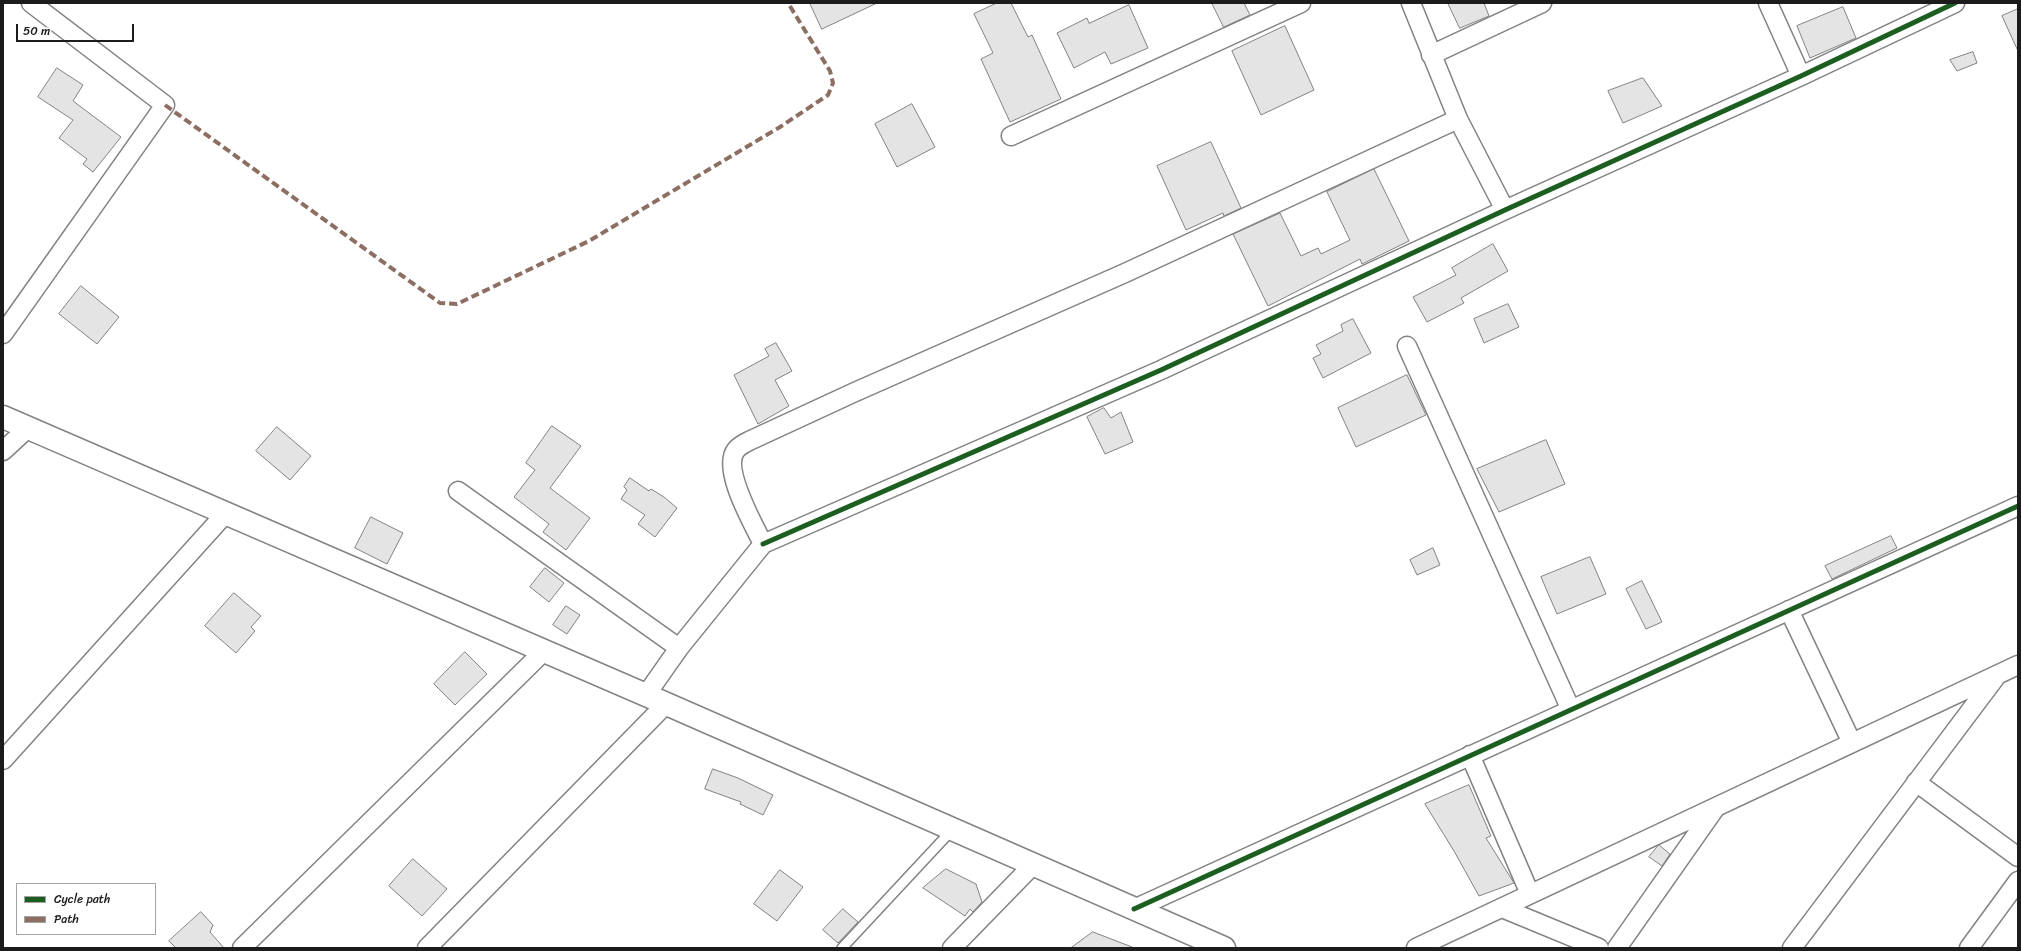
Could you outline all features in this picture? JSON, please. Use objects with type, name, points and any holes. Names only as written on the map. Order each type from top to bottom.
[{"type":"main road","points":[[3,417],[646,695],[1224,948]]},
{"type":"street","points":[[3,334],[165,105],[31,3]]},
{"type":"street","points":[[1011,136],[1301,3]]},
{"type":"street","points":[[1411,3],[1458,119],[1505,210]]},
{"type":"street","points":[[1431,55],[1542,3]]},
{"type":"street","points":[[1768,3],[1801,76]]},
{"type":"street","points":[[646,695],[679,648],[763,544],[1161,370],[1505,210],[1801,76],[1955,3]]},
{"type":"street","points":[[763,544],[738,492],[731,462],[736,450],[749,441],[855,392],[1125,273],[1458,119]]},
{"type":"street","points":[[1407,346],[1571,710]]},
{"type":"street","points":[[3,451],[28,428]]},
{"type":"street","points":[[458,491],[679,648]]},
{"type":"street","points":[[1134,909],[2018,506]]},
{"type":"street","points":[[3,760],[226,513]]},
{"type":"street","points":[[1789,610],[1852,743]]},
{"type":"street","points":[[242,948],[544,651]]},
{"type":"street","points":[[1416,948],[2018,665]]},
{"type":"street","points":[[1792,948],[1997,675]]},
{"type":"street","points":[[427,948],[666,704]]},
{"type":"street","points":[[1470,755],[1530,894]]},
{"type":"street","points":[[1916,782],[2018,857]]},
{"type":"street","points":[[1617,948],[1717,807]]},
{"type":"street","points":[[952,948],[1033,865]]},
{"type":"street","points":[[1969,948],[2018,881]]},
{"type":"street","points":[[1502,908],[1599,948]]},
{"type":"lane","points":[[842,948],[952,830]]},
{"type":"building","points":[[810,3],[877,3],[822,29]]},
{"type":"building","points":[[997,3],[1011,3],[1028,37],[1032,35],[1061,99],[1010,122],[981,59],[993,53],[974,14]]},
{"type":"building","points":[[1212,3],[1244,3],[1250,15],[1224,27]]},
{"type":"building","points":[[1448,3],[1484,3],[1489,16],[1460,28]]},
{"type":"building","points":[[1129,5],[1148,48],[1111,64],[1105,52],[1074,68],[1057,33],[1087,18],[1089,23]]},
{"type":"building","points":[[1843,7],[1856,38],[1810,58],[1797,26]]},
{"type":"building","points":[[2018,9],[2018,51],[2002,16]]},
{"type":"building","points":[[1285,26],[1314,90],[1261,115],[1232,51]]},
{"type":"building","points":[[1973,52],[1977,63],[1957,71],[1950,60]]},
{"type":"building","points":[[57,68],[83,85],[73,101],[121,137],[93,172],[83,164],[87,159],[59,138],[73,120],[38,97]]},
{"type":"building","points":[[1643,78],[1662,106],[1623,123],[1608,91]]},
{"type":"building","points":[[912,104],[935,147],[897,167],[875,124]]},
{"type":"building","points":[[1211,142],[1241,208],[1224,216],[1223,213],[1186,230],[1157,166]]},
{"type":"building","points":[[1374,169],[1409,241],[1362,264],[1360,259],[1268,306],[1233,234],[1280,213],[1301,256],[1318,248],[1321,254],[1350,240],[1327,192]]},
{"type":"building","points":[[1493,244],[1508,271],[1461,298],[1464,303],[1427,322],[1413,297],[1456,275],[1452,268]]},
{"type":"building","points":[[81,286],[119,317],[97,344],[59,314]]},
{"type":"building","points":[[1508,304],[1519,327],[1484,343],[1474,319]]},
{"type":"building","points":[[1353,319],[1371,353],[1323,378],[1313,358],[1321,354],[1316,345],[1343,331],[1341,325]]},
{"type":"building","points":[[776,343],[792,371],[775,380],[789,406],[758,424],[734,375],[769,356],[765,349]]},
{"type":"building","points":[[1407,375],[1426,415],[1356,447],[1338,408]]},
{"type":"building","points":[[1104,408],[1111,418],[1121,412],[1133,442],[1105,454],[1087,417]]},
{"type":"building","points":[[552,426],[581,446],[550,488],[590,518],[566,550],[543,532],[549,524],[514,497],[535,470],[526,463]]},
{"type":"building","points":[[277,427],[311,456],[290,480],[256,451]]},
{"type":"building","points":[[1546,440],[1565,484],[1499,512],[1477,469]]},
{"type":"building","points":[[630,478],[649,491],[651,489],[664,497],[677,508],[655,537],[638,524],[645,515],[621,499],[627,490],[624,487]]},
{"type":"building","points":[[371,517],[403,533],[387,564],[355,548]]},
{"type":"building","points":[[1891,536],[1897,548],[1832,579],[1825,566]]},
{"type":"building","points":[[1433,548],[1440,565],[1417,575],[1410,560]]},
{"type":"building","points":[[1590,557],[1606,594],[1557,614],[1541,577]]},
{"type":"building","points":[[545,568],[564,583],[549,602],[530,587]]},
{"type":"building","points":[[1642,581],[1662,622],[1646,629],[1626,589]]},
{"type":"building","points":[[234,593],[261,616],[251,627],[255,631],[236,653],[205,626]]},
{"type":"building","points":[[566,606],[580,615],[567,634],[553,625]]},
{"type":"building","points":[[465,652],[487,674],[455,705],[434,684]]},
{"type":"building","points":[[713,769],[738,778],[773,795],[763,815],[740,804],[741,802],[705,789]]},
{"type":"building","points":[[1469,785],[1491,836],[1486,838],[1514,883],[1479,896],[1454,851],[1425,804]]},
{"type":"building","points":[[1659,845],[1670,854],[1662,866],[1649,857]]},
{"type":"building","points":[[413,859],[447,889],[422,916],[389,886]]},
{"type":"building","points":[[946,869],[976,884],[982,902],[973,912],[970,909],[965,916],[923,888]]},
{"type":"building","points":[[780,870],[803,887],[777,921],[754,904]]},
{"type":"building","points":[[843,909],[858,922],[838,943],[823,930]]},
{"type":"building","points":[[201,912],[213,925],[210,932],[224,948],[176,948],[169,941]]},
{"type":"building","points":[[1093,932],[1132,947],[1132,948],[1071,948]]},
{"type":"marked path","points":[[165,105],[440,303],[457,304],[589,241],[780,127],[828,95],[833,83],[830,71],[788,3]]},
{"type":"cycle path","points":[[763,544],[1161,370],[1505,210],[1801,76],[1955,3]]},
{"type":"cycle path","points":[[1134,909],[2018,506]]}]
